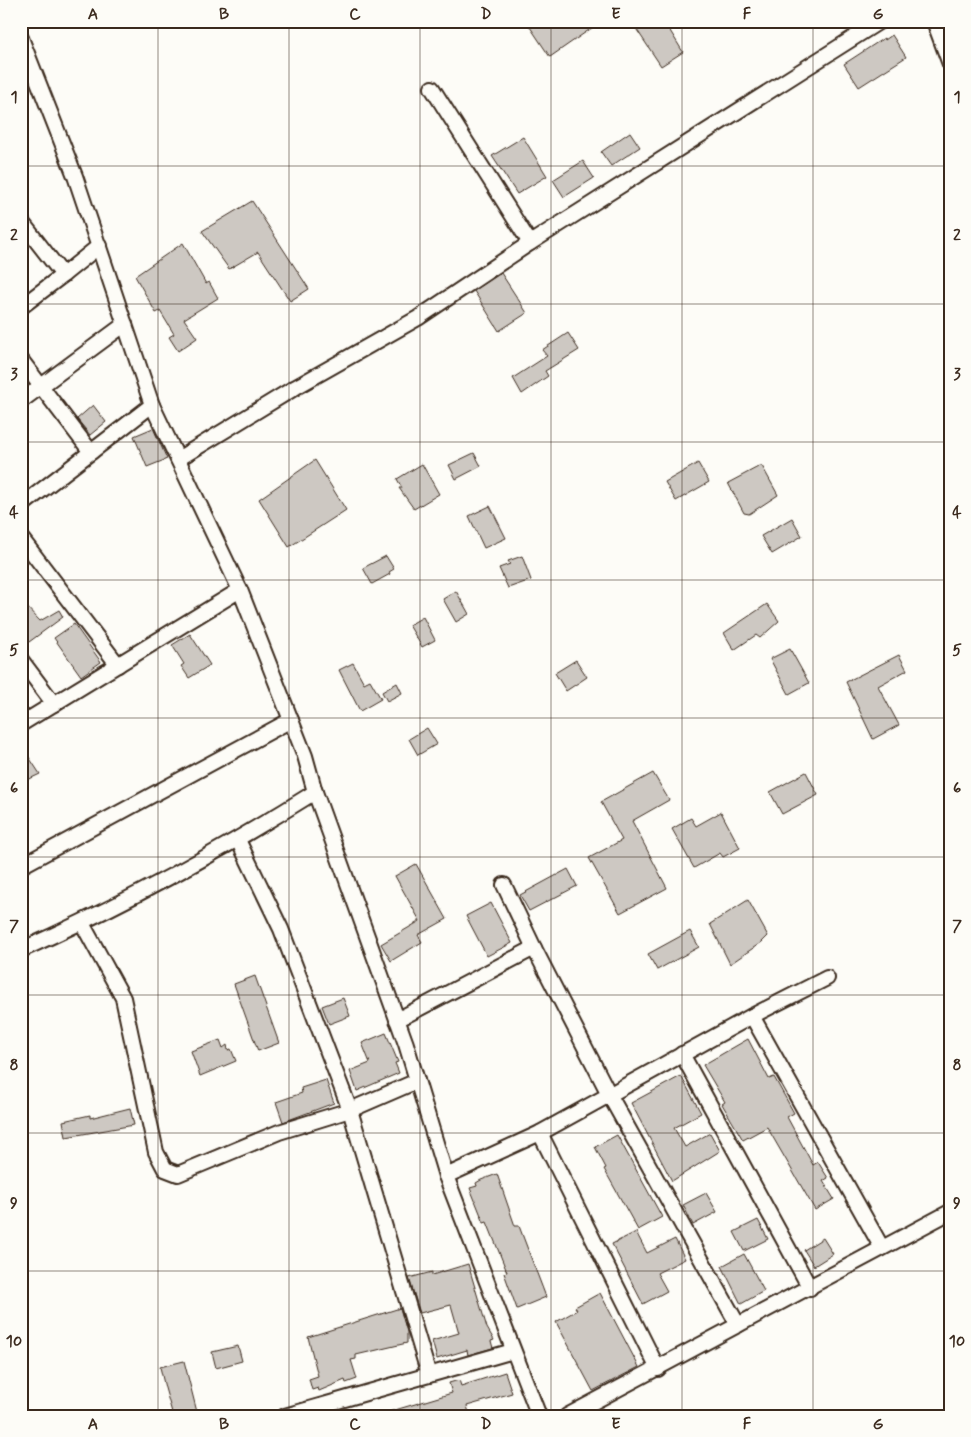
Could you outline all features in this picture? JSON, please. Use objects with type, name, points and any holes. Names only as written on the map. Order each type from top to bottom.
[{"type":"street","points":[[178,459],[296,387],[418,318],[530,243],[880,21]]},
{"type":"street","points":[[934,21],[950,64]]},
{"type":"street","points":[[21,38],[75,176],[152,404],[240,590],[291,720],[397,1020],[446,1176],[539,1416]]},
{"type":"street","points":[[432,88],[530,243]]},
{"type":"street","points":[[21,221],[63,275]]},
{"type":"street","points":[[21,307],[99,246]]},
{"type":"street","points":[[21,401],[125,324]]},
{"type":"street","points":[[21,360],[91,452]]},
{"type":"street","points":[[21,506],[152,404]]},
{"type":"street","points":[[21,538],[118,665]]},
{"type":"street","points":[[21,724],[240,590]]},
{"type":"street","points":[[21,660],[54,704]]},
{"type":"street","points":[[21,866],[291,720]]},
{"type":"street","points":[[21,950],[82,923],[238,840],[315,792]]},
{"type":"street","points":[[238,840],[281,929],[350,1110],[429,1375]]},
{"type":"street","points":[[504,885],[610,1096],[738,1325]]},
{"type":"street","points":[[82,923],[123,998],[156,1152],[165,1169],[178,1174],[279,1132],[350,1110],[417,1081]]},
{"type":"street","points":[[397,1020],[534,948]]},
{"type":"street","points":[[446,1176],[540,1133],[752,1016],[827,978]]},
{"type":"street","points":[[752,1016],[882,1248]]},
{"type":"street","points":[[682,1054],[810,1288]]},
{"type":"street","points":[[540,1133],[658,1368]]},
{"type":"street","points":[[567,1416],[950,1212]]},
{"type":"street","points":[[285,1416],[514,1351]]},
{"type":"building","points":[[526,21],[602,21],[550,57]]},
{"type":"building","points":[[631,21],[664,21],[683,52],[661,66]]},
{"type":"building","points":[[892,35],[906,57],[859,87],[844,64],[884,38],[885,40]]},
{"type":"building","points":[[630,132],[640,147],[611,166],[601,152]]},
{"type":"building","points":[[523,137],[547,176],[517,194],[492,156]]},
{"type":"building","points":[[583,161],[594,178],[564,197],[553,180]]},
{"type":"building","points":[[252,201],[309,289],[290,301],[258,252],[229,269],[202,231]]},
{"type":"building","points":[[183,243],[206,284],[209,282],[218,298],[184,319],[197,338],[178,351],[169,337],[174,334],[160,311],[156,313],[135,276]]},
{"type":"building","points":[[501,273],[527,313],[499,331],[474,291]]},
{"type":"building","points":[[568,333],[579,350],[545,371],[548,376],[522,394],[513,378],[547,356],[542,350]]},
{"type":"building","points":[[93,405],[106,422],[90,435],[77,419]]},
{"type":"building","points":[[153,428],[167,459],[147,467],[134,436]]},
{"type":"building","points":[[474,453],[481,466],[456,479],[449,465]]},
{"type":"building","points":[[315,460],[346,510],[289,547],[259,499]]},
{"type":"building","points":[[698,463],[709,482],[676,501],[665,482]]},
{"type":"building","points":[[422,464],[439,494],[414,509],[399,488],[402,488],[397,479]]},
{"type":"building","points":[[762,466],[778,495],[749,514],[744,513],[728,483]]},
{"type":"building","points":[[490,506],[506,538],[484,548],[469,516]]},
{"type":"building","points":[[792,518],[802,536],[772,554],[761,536]]},
{"type":"building","points":[[386,556],[394,569],[389,572],[390,574],[372,584],[363,568]]},
{"type":"building","points":[[522,556],[531,580],[508,588],[499,568],[510,564],[508,561]]},
{"type":"building","points":[[456,591],[469,614],[456,622],[443,599]]},
{"type":"building","points":[[21,601],[40,621],[59,610],[63,617],[29,642],[21,632]]},
{"type":"building","points":[[767,604],[779,621],[760,638],[756,635],[734,650],[724,633]]},
{"type":"building","points":[[423,617],[435,640],[422,647],[409,625]]},
{"type":"building","points":[[74,624],[101,662],[81,676],[54,638]]},
{"type":"building","points":[[190,634],[210,665],[189,678],[181,666],[184,664],[172,645]]},
{"type":"building","points":[[790,649],[809,683],[789,694],[770,659]]},
{"type":"building","points":[[899,655],[907,670],[878,686],[899,725],[873,739],[846,682]]},
{"type":"building","points":[[576,660],[587,677],[566,691],[555,673]]},
{"type":"building","points":[[353,663],[364,683],[370,680],[381,699],[360,711],[339,670]]},
{"type":"building","points":[[397,683],[402,693],[387,701],[382,692]]},
{"type":"building","points":[[427,728],[437,744],[418,755],[409,739]]},
{"type":"building","points":[[21,745],[40,774],[21,783]]},
{"type":"building","points":[[806,772],[818,795],[782,814],[770,792]]},
{"type":"building","points":[[653,773],[669,800],[632,821],[667,888],[620,913],[589,858],[622,840],[601,802]]},
{"type":"building","points":[[721,812],[740,848],[723,857],[720,853],[694,868],[672,829],[691,818],[696,826]]},
{"type":"building","points":[[416,864],[447,919],[418,935],[422,942],[391,961],[381,944],[420,921],[395,876]]},
{"type":"building","points":[[568,869],[577,886],[529,911],[520,895]]},
{"type":"building","points":[[748,900],[768,936],[730,964],[710,924]]},
{"type":"building","points":[[491,903],[512,943],[487,956],[466,916]]},
{"type":"building","points":[[690,931],[699,947],[657,970],[648,954]]},
{"type":"building","points":[[255,976],[279,1043],[258,1051],[234,984]]},
{"type":"building","points":[[343,998],[350,1016],[329,1024],[322,1006]]},
{"type":"building","points":[[386,1033],[398,1062],[395,1063],[399,1073],[357,1091],[350,1071],[370,1063],[362,1043]]},
{"type":"building","points":[[748,1039],[769,1079],[774,1077],[794,1113],[787,1117],[813,1165],[818,1162],[828,1178],[823,1181],[834,1199],[815,1210],[767,1127],[743,1140],[722,1104],[725,1102],[703,1065]]},
{"type":"building","points":[[220,1040],[223,1048],[227,1045],[228,1050],[231,1049],[236,1061],[200,1076],[191,1051]]},
{"type":"building","points":[[681,1076],[701,1113],[674,1128],[685,1147],[710,1133],[720,1151],[672,1181],[631,1103]]},
{"type":"building","points":[[326,1080],[334,1103],[283,1122],[276,1102],[302,1093],[301,1088]]},
{"type":"building","points":[[130,1108],[134,1125],[66,1137],[63,1121],[90,1115],[90,1118]]},
{"type":"building","points":[[617,1135],[662,1217],[638,1230],[604,1169],[606,1168],[595,1147]]},
{"type":"building","points":[[497,1174],[515,1226],[519,1226],[546,1297],[517,1309],[504,1273],[507,1272],[487,1222],[484,1223],[470,1188],[477,1186],[476,1183],[481,1180]]},
{"type":"building","points":[[706,1193],[717,1212],[693,1225],[683,1205]]},
{"type":"building","points":[[758,1220],[768,1239],[744,1251],[734,1232]]},
{"type":"building","points":[[636,1232],[647,1253],[675,1239],[685,1259],[657,1273],[667,1291],[643,1304],[612,1244]]},
{"type":"building","points":[[823,1238],[833,1254],[814,1266],[804,1250]]},
{"type":"building","points":[[744,1254],[764,1291],[741,1304],[722,1266]]},
{"type":"building","points":[[468,1264],[487,1328],[494,1340],[491,1341],[493,1348],[468,1355],[467,1350],[437,1359],[432,1341],[459,1333],[451,1305],[420,1313],[409,1278],[432,1272],[432,1275]]},
{"type":"building","points":[[600,1293],[639,1367],[593,1391],[556,1322],[577,1310],[575,1307]]},
{"type":"building","points":[[400,1308],[407,1332],[407,1343],[356,1355],[356,1359],[351,1360],[357,1379],[346,1383],[345,1380],[319,1391],[318,1388],[312,1390],[309,1379],[318,1376],[308,1337]]},
{"type":"building","points":[[238,1346],[242,1361],[216,1368],[212,1352]]},
{"type":"building","points":[[184,1361],[198,1416],[173,1416],[165,1388],[160,1367]]},
{"type":"building","points":[[505,1372],[512,1393],[467,1406],[470,1416],[385,1416],[385,1413],[452,1393],[449,1383],[459,1380],[461,1386]]}]
